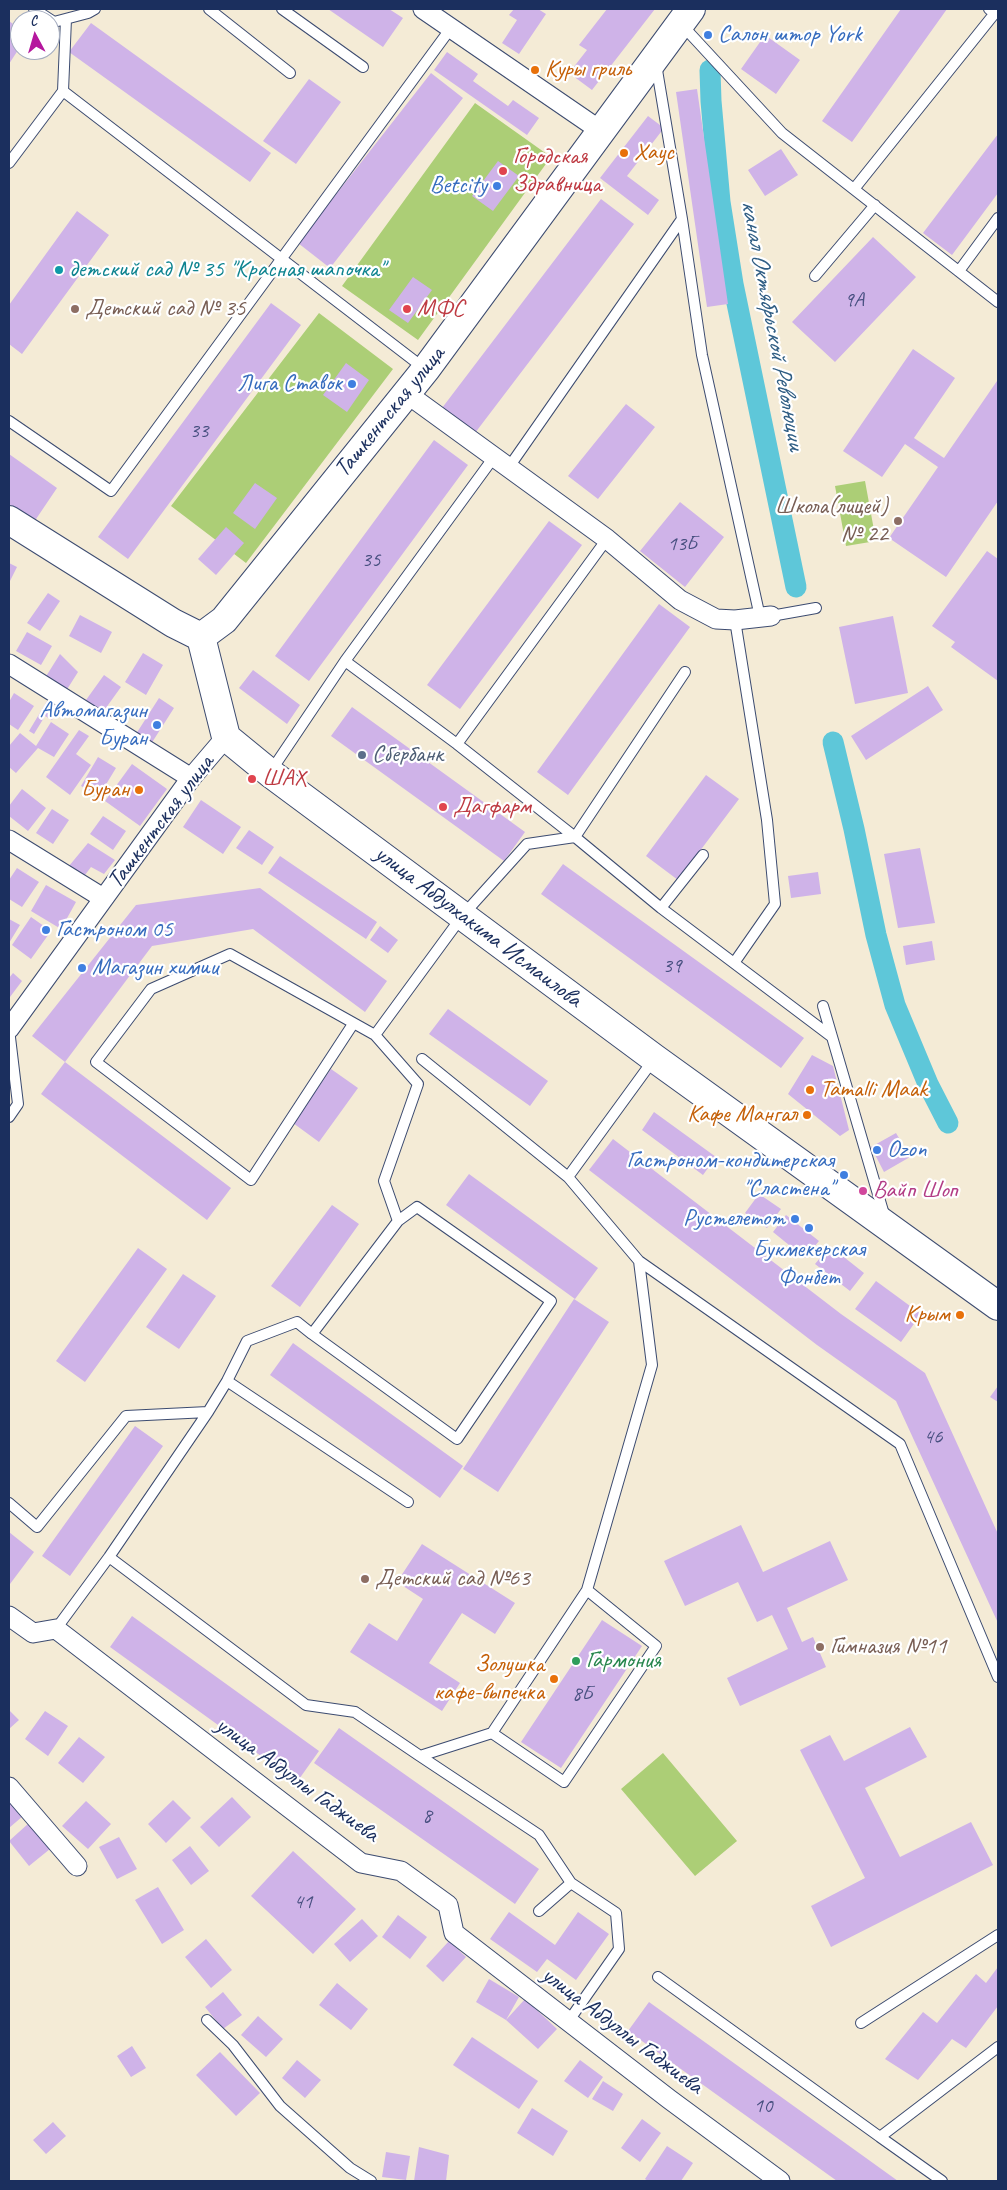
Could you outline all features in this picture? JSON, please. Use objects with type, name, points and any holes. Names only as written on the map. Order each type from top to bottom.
[{"type":"main road","name":"Ташкентская улица","points":[[201,637],[224,620],[426,369],[686,16]]},
{"type":"main road","points":[[9,520],[173,623],[201,637],[226,737]]},
{"type":"main road","name":"улица Абдулхакима Исмаилова","points":[[226,737],[270,773],[654,1058],[998,1306]]},
{"type":"street","points":[[423,9],[601,131]]},
{"type":"street","points":[[406,393],[607,539],[680,600],[716,619],[735,620],[765,616]]},
{"type":"street","points":[[9,664],[191,778]]},
{"type":"street","name":"Ташкентская улица","points":[[9,1029],[191,778],[226,737]]},
{"type":"street","points":[[9,840],[103,898]]},
{"type":"street","points":[[9,1616],[33,1633],[56,1629]]},
{"type":"street","name":"улица Абдуллы Гаджиева","points":[[56,1629],[361,1863],[401,1871],[448,1905],[454,1933],[568,2022],[780,2181]]},
{"type":"street","points":[[9,1787],[77,1866]]},
{"type":"lane","points":[[34,9],[54,22],[88,13],[94,9]]},
{"type":"lane","points":[[210,9],[290,74]]},
{"type":"lane","points":[[282,9],[363,67]]},
{"type":"lane","points":[[854,189],[994,12]]},
{"type":"lane","points":[[686,16],[782,132],[998,302]]},
{"type":"lane","points":[[9,163],[63,91],[66,19]]},
{"type":"lane","points":[[9,422],[111,491],[451,28]]},
{"type":"lane","points":[[655,58],[702,355],[765,616],[816,608]]},
{"type":"lane","points":[[63,91],[426,369]]},
{"type":"lane","points":[[815,276],[875,205]]},
{"type":"lane","points":[[959,271],[998,218]]},
{"type":"lane","points":[[270,773],[345,661],[501,462],[682,220]]},
{"type":"lane","points":[[457,744],[607,539]]},
{"type":"lane","points":[[734,963],[775,904],[767,820],[735,620]]},
{"type":"lane","points":[[345,661],[457,744],[661,908],[832,1037]]},
{"type":"lane","points":[[375,1035],[462,915],[526,844],[575,837],[685,672]]},
{"type":"lane","points":[[661,908],[703,855]]},
{"type":"lane","points":[[353,1024],[250,1180],[96,1062],[151,990],[230,954],[375,1035],[418,1084],[384,1181],[398,1221]]},
{"type":"lane","points":[[823,1006],[887,1226]]},
{"type":"lane","points":[[9,1029],[18,1104],[9,1117]]},
{"type":"lane","points":[[568,1176],[654,1058]]},
{"type":"lane","points":[[422,1059],[568,1176],[638,1261],[900,1444],[998,1677]]},
{"type":"lane","points":[[56,1629],[109,1557],[208,1412],[227,1381],[247,1341],[297,1322],[312,1334],[457,1439],[551,1301],[417,1206],[398,1221],[312,1334]]},
{"type":"lane","points":[[420,1756],[492,1733],[587,1590],[652,1365],[638,1261]]},
{"type":"lane","points":[[227,1381],[408,1502]]},
{"type":"lane","points":[[9,1503],[37,1526],[126,1416],[208,1412]]},
{"type":"lane","points":[[109,1557],[306,1705],[355,1712],[539,1835],[571,1883],[616,1913],[619,1949],[568,2022]]},
{"type":"lane","points":[[492,1733],[564,1782],[651,1654],[656,1646],[587,1590]]},
{"type":"lane","points":[[539,1911],[571,1883]]},
{"type":"lane","points":[[861,2023],[998,1935]]},
{"type":"lane","points":[[658,1977],[942,2181]]},
{"type":"lane","points":[[207,2020],[233,2045],[280,2106],[350,2168],[371,2181]]},
{"type":"lane","points":[[880,2137],[997,2050]]},
{"type":"green space","points":[[475,103],[551,157],[418,340],[342,286]]},
{"type":"green space","points":[[319,313],[393,369],[246,563],[171,506]]},
{"type":"green space","points":[[865,481],[876,541],[846,546],[835,486]]},
{"type":"green space","points":[[663,1753],[737,1841],[695,1876],[621,1789]]},
{"type":"building","points":[[328,9],[389,9],[403,18],[383,47]]},
{"type":"building","points":[[514,9],[538,9],[546,14],[519,54],[502,43],[517,20],[509,15]]},
{"type":"building","points":[[607,9],[655,9],[592,90],[569,73],[587,50],[579,45]]},
{"type":"building","points":[[901,9],[947,9],[852,142],[822,121]]},
{"type":"building","points":[[9,21],[10,60],[12,60],[9,64]]},
{"type":"building","points":[[91,23],[271,153],[250,182],[69,52]]},
{"type":"building","points":[[765,35],[800,60],[776,94],[741,69]]},
{"type":"building","points":[[447,52],[478,74],[473,81],[508,106],[513,100],[539,118],[527,135],[434,70]]},
{"type":"building","points":[[431,73],[463,98],[330,268],[298,243]]},
{"type":"building","points":[[309,79],[341,102],[296,164],[263,141]]},
{"type":"building","points":[[697,89],[728,304],[707,307],[676,92]]},
{"type":"building","points":[[648,116],[664,128],[627,176],[659,200],[648,215],[600,178]]},
{"type":"building","points":[[998,134],[998,193],[952,255],[923,233]]},
{"type":"building","points":[[781,149],[798,175],[765,196],[748,170]]},
{"type":"building","points":[[498,161],[519,176],[493,211],[472,196]]},
{"type":"building","points":[[601,199],[634,224],[475,433],[442,408]]},
{"type":"building","name":"детский сад № 35 \"Красная шапочка\"","points":[[77,211],[109,235],[22,354],[9,344],[9,305]]},
{"type":"building","points":[[873,237],[916,277],[835,362],[792,322]]},
{"type":"building","points":[[413,277],[432,290],[408,323],[389,310]]},
{"type":"building","points":[[271,303],[301,325],[128,559],[98,537]]},
{"type":"building","points":[[913,349],[955,378],[914,438],[944,458],[998,382],[998,501],[946,577],[889,538],[938,467],[905,444],[882,477],[843,451]]},
{"type":"building","points":[[346,363],[369,380],[347,412],[323,395]]},
{"type":"building","points":[[626,404],[655,427],[598,499],[568,476]]},
{"type":"building","points":[[434,440],[468,465],[309,681],[275,656]]},
{"type":"building","points":[[9,454],[57,488],[34,522],[9,504]]},
{"type":"building","points":[[255,483],[277,498],[255,529],[233,513]]},
{"type":"building","points":[[680,502],[724,537],[685,587],[640,551]]},
{"type":"building","points":[[549,521],[582,545],[460,709],[427,685]]},
{"type":"building","points":[[226,527],[244,543],[216,575],[198,559]]},
{"type":"building","points":[[987,551],[998,559],[998,681],[951,647],[955,642],[932,626]]},
{"type":"building","points":[[9,563],[17,567],[9,583]]},
{"type":"building","points":[[48,593],[60,601],[40,631],[27,623]]},
{"type":"building","points":[[659,604],[690,627],[568,795],[537,772]]},
{"type":"building","points":[[80,615],[112,632],[101,653],[69,636]]},
{"type":"building","points":[[893,616],[908,693],[855,704],[839,627]]},
{"type":"building","points":[[27,632],[52,646],[41,665],[16,651]]},
{"type":"building","points":[[143,653],[163,665],[146,695],[125,682]]},
{"type":"building","points":[[60,654],[78,672],[66,691],[45,678]]},
{"type":"building","points":[[253,670],[300,705],[287,724],[239,688]]},
{"type":"building","points":[[104,675],[121,687],[103,712],[86,700]]},
{"type":"building","points":[[928,686],[943,710],[866,760],[851,736]]},
{"type":"building","points":[[14,693],[34,706],[18,730],[9,724],[9,702]]},
{"type":"building","points":[[159,698],[174,708],[151,744],[136,734]]},
{"type":"building","points":[[47,701],[59,708],[52,720],[45,716],[34,734],[29,731]]},
{"type":"building","points":[[352,707],[525,832],[504,861],[331,736]]},
{"type":"building","points":[[51,722],[69,734],[54,757],[38,748],[16,773],[9,767],[9,746],[20,733],[36,746]]},
{"type":"building","points":[[79,730],[89,736],[76,754],[91,765],[70,795],[46,777]]},
{"type":"building","points":[[98,757],[116,768],[99,796],[81,786]]},
{"type":"building","points":[[132,764],[167,789],[140,826],[105,801]]},
{"type":"building","points":[[706,775],[739,799],[678,880],[646,856]]},
{"type":"building","points":[[22,789],[46,808],[28,831],[9,816],[9,806]]},
{"type":"building","points":[[201,800],[241,827],[223,854],[183,827]]},
{"type":"building","points":[[52,809],[69,820],[53,844],[36,833]]},
{"type":"building","points":[[103,816],[126,831],[113,850],[90,834]]},
{"type":"building","points":[[249,830],[274,847],[262,865],[236,848]]},
{"type":"building","points":[[88,843],[115,860],[104,874],[91,867],[85,875],[69,866]]},
{"type":"building","points":[[920,848],[935,923],[898,928],[884,854]]},
{"type":"building","points":[[280,856],[377,922],[366,939],[268,873]]},
{"type":"building","points":[[563,864],[804,1038],[781,1068],[541,894]]},
{"type":"building","points":[[17,868],[39,882],[22,907],[9,899],[9,880]]},
{"type":"building","points":[[818,872],[821,894],[791,898],[788,876]]},
{"type":"building","points":[[46,885],[76,902],[61,929],[31,911]]},
{"type":"building","points":[[260,888],[387,981],[365,1012],[253,929],[152,946],[65,1062],[32,1036],[136,905]]},
{"type":"building","points":[[31,917],[51,931],[31,959],[12,945]]},
{"type":"building","points":[[9,919],[20,925],[9,943]]},
{"type":"building","points":[[380,926],[398,940],[388,953],[370,940]]},
{"type":"building","points":[[932,941],[935,960],[906,965],[903,946]]},
{"type":"building","points":[[13,973],[22,981],[10,997],[9,978]]},
{"type":"building","points":[[448,1009],[548,1081],[530,1106],[429,1034]]},
{"type":"building","points":[[812,1055],[833,1066],[849,1130],[840,1136],[788,1094]]},
{"type":"building","points":[[65,1062],[231,1188],[207,1220],[41,1094]]},
{"type":"building","points":[[331,1069],[358,1088],[319,1142],[293,1123]]},
{"type":"building","points":[[654,1112],[716,1157],[703,1175],[642,1130]]},
{"type":"building","points":[[896,1133],[910,1157],[884,1172],[871,1147]]},
{"type":"building","points":[[613,1139],[841,1314],[925,1373],[998,1534],[998,1623],[896,1401],[817,1345],[589,1170]]},
{"type":"building","points":[[469,1174],[598,1268],[575,1299],[446,1205]]},
{"type":"building","points":[[759,1194],[781,1209],[767,1228],[745,1213]]},
{"type":"building","points":[[332,1205],[359,1224],[300,1307],[271,1286]]},
{"type":"building","points":[[786,1215],[819,1241],[805,1258],[773,1232]]},
{"type":"building","points":[[830,1246],[864,1273],[850,1291],[815,1264]]},
{"type":"building","points":[[138,1248],[167,1269],[85,1382],[56,1361]]},
{"type":"building","points":[[183,1274],[216,1296],[179,1349],[146,1327]]},
{"type":"building","points":[[876,1281],[921,1314],[901,1342],[855,1309]]},
{"type":"building","points":[[574,1299],[609,1322],[498,1492],[463,1469]]},
{"type":"building","points":[[293,1343],[463,1466],[440,1498],[270,1375]]},
{"type":"building","points":[[998,1386],[998,1402],[990,1397]]},
{"type":"building","points":[[135,1426],[163,1446],[70,1576],[42,1556]]},
{"type":"building","points":[[741,1525],[763,1572],[830,1541],[848,1580],[787,1608],[802,1642],[813,1637],[826,1667],[740,1706],[727,1678],[788,1649],[772,1615],[757,1622],[738,1582],[685,1606],[664,1561]]},
{"type":"building","points":[[9,1532],[34,1552],[10,1584],[9,1583]]},
{"type":"building","points":[[422,1544],[515,1603],[495,1634],[462,1613],[429,1663],[460,1683],[442,1711],[350,1652],[369,1623],[397,1641],[423,1599],[397,1582]]},
{"type":"building","points":[[132,1616],[319,1751],[297,1782],[110,1647]]},
{"type":"building","points":[[602,1620],[642,1646],[561,1768],[521,1742]]},
{"type":"building","points":[[9,1710],[19,1720],[9,1729]]},
{"type":"building","points":[[45,1711],[68,1726],[48,1756],[25,1739]]},
{"type":"building","points":[[910,1727],[927,1757],[865,1788],[900,1857],[971,1822],[993,1865],[831,1947],[811,1906],[865,1878],[800,1750],[830,1735],[844,1761]]},
{"type":"building","points":[[339,1728],[539,1869],[515,1904],[314,1763]]},
{"type":"building","points":[[79,1737],[105,1757],[83,1783],[58,1763]]},
{"type":"building","points":[[232,1797],[251,1817],[219,1847],[200,1827]]},
{"type":"building","points":[[9,1798],[23,1816],[9,1828]]},
{"type":"building","points":[[173,1800],[191,1818],[166,1843],[148,1824]]},
{"type":"building","points":[[86,1801],[111,1824],[88,1849],[62,1826]]},
{"type":"building","points":[[29,1823],[50,1849],[29,1866],[9,1841]]},
{"type":"building","points":[[119,1837],[137,1869],[117,1879],[99,1847]]},
{"type":"building","points":[[190,1846],[209,1871],[191,1885],[172,1860]]},
{"type":"building","points":[[293,1851],[356,1909],[313,1954],[251,1896]]},
{"type":"building","points":[[158,1887],[184,1930],[162,1944],[135,1900]]},
{"type":"building","points":[[509,1912],[555,1945],[578,1912],[609,1934],[576,1980],[547,1959],[537,1972],[490,1939]]},
{"type":"building","points":[[398,1915],[427,1937],[410,1959],[382,1937]]},
{"type":"building","points":[[362,1919],[378,1936],[350,1962],[334,1944]]},
{"type":"building","points":[[206,1939],[232,1970],[211,1988],[185,1957]]},
{"type":"building","points":[[449,1941],[466,1957],[443,1982],[426,1966]]},
{"type":"building","points":[[998,1967],[998,2006],[966,2048],[952,2039],[918,2080],[885,2059],[923,2012],[937,2023],[976,1974],[986,1983]]},
{"type":"building","points":[[489,1979],[519,1997],[506,2020],[476,2002]]},
{"type":"building","points":[[337,1983],[368,2009],[351,2030],[319,2005]]},
{"type":"building","points":[[223,1992],[242,2015],[223,2029],[205,2007]]},
{"type":"building","points":[[525,1999],[557,2029],[538,2049],[506,2020]]},
{"type":"building","points":[[649,2002],[898,2181],[837,2181],[628,2031]]},
{"type":"building","points":[[258,2016],[283,2039],[266,2057],[241,2035]]},
{"type":"building","points":[[472,2037],[538,2081],[519,2109],[453,2065]]},
{"type":"building","points":[[132,2046],[146,2068],[131,2077],[117,2056]]},
{"type":"building","points":[[220,2052],[260,2093],[236,2116],[196,2075]]},
{"type":"building","points":[[297,2060],[321,2080],[305,2098],[282,2078]]},
{"type":"building","points":[[580,2060],[603,2077],[588,2098],[564,2081]]},
{"type":"building","points":[[603,2081],[623,2094],[613,2111],[592,2099]]},
{"type":"building","points":[[532,2108],[568,2131],[553,2156],[517,2133]]},
{"type":"building","points":[[642,2119],[661,2133],[640,2162],[621,2148]]},
{"type":"building","points":[[53,2122],[66,2136],[46,2154],[33,2140]]},
{"type":"building","points":[[667,2146],[693,2163],[681,2181],[648,2181],[645,2179]]},
{"type":"building","points":[[419,2147],[449,2155],[446,2181],[414,2181]]},
{"type":"building","points":[[386,2152],[410,2156],[406,2180],[382,2177]]},
{"type":"waterway","name":"канал Октябрьской Революции","points":[[710,70],[720,202],[733,284],[796,587]]},
{"type":"waterway","points":[[833,742],[854,829],[876,935],[895,1005],[928,1084],[948,1123]]},
{"type":"place","name":"Салон штор York","points":[[708,35]]},
{"type":"place","name":"Куры гриль","points":[[535,70]]},
{"type":"place","name":"Хаус","points":[[624,153]]},
{"type":"place","name":"Городская Здравница","points":[[503,171]]},
{"type":"place","name":"Betcity","points":[[497,186]]},
{"type":"place","name":"детский сад № 35 \"Красная шапочка\"","points":[[59,270]]},
{"type":"place","name":"Детский сад № 35","points":[[75,309]]},
{"type":"place","name":"МФС","points":[[407,309]]},
{"type":"place","name":"Лига Ставок","points":[[352,384]]},
{"type":"place","name":"Школа(лицей) № 22","points":[[898,521]]},
{"type":"place","name":"Автомагазин Буран","points":[[157,725]]},
{"type":"place","name":"Сбербанк","points":[[362,755]]},
{"type":"place","name":"ШАХ","points":[[252,779]]},
{"type":"place","name":"Буран","points":[[139,790]]},
{"type":"place","name":"Дагфарм","points":[[443,807]]},
{"type":"place","name":"Гастроном 05","points":[[46,930]]},
{"type":"place","name":"Магазин химии","points":[[82,968]]},
{"type":"place","name":"Tamalli Maak","points":[[810,1090]]},
{"type":"place","name":"Кафе Мангал","points":[[807,1115]]},
{"type":"place","name":"Ozon","points":[[877,1150]]},
{"type":"place","name":"Гастроном-кондитерская \"Сластена\"","points":[[844,1175]]},
{"type":"place","name":"Вайп Шоп","points":[[863,1191]]},
{"type":"place","name":"Рустелетот","points":[[795,1219]]},
{"type":"place","name":"Букмекерская Фонбет","points":[[809,1228]]},
{"type":"place","name":"Крым","points":[[960,1315]]},
{"type":"place","name":"Детский сад №63","points":[[365,1579]]},
{"type":"place","name":"Гимназия №11","points":[[820,1647]]},
{"type":"place","name":"Гармония","points":[[576,1661]]},
{"type":"place","name":"Золушка кафе-выпечка","points":[[554,1679]]}]
